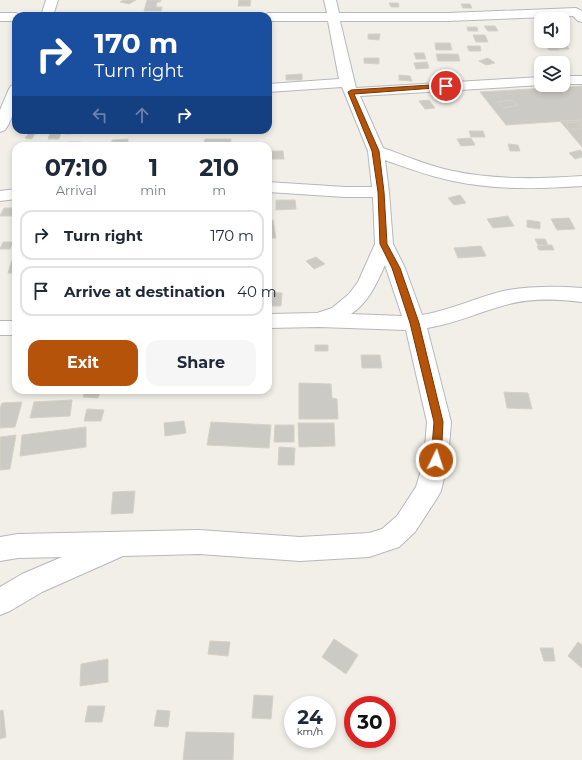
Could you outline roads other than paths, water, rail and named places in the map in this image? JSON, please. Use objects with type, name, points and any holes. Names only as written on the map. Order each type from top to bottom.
[{"type":"street","points":[[48,12],[52,0]]},
{"type":"street","points":[[570,0],[580,14]]},
{"type":"street","points":[[272,16],[331,8],[448,17],[580,14]]},
{"type":"street","points":[[0,549],[18,546],[199,542],[300,549],[369,545],[390,539],[406,524],[428,491],[436,460],[439,422],[415,323],[396,268],[384,244],[381,192],[376,151],[349,88],[331,8]]},
{"type":"street","points":[[0,17],[12,17]]},
{"type":"street","points":[[570,80],[582,80]]},
{"type":"street","points":[[272,88],[420,88],[472,83],[534,81]]},
{"type":"street","points":[[0,127],[11,94]]},
{"type":"street","points":[[376,151],[437,172],[477,179],[544,183],[582,181]]},
{"type":"street","points":[[272,188],[345,192],[381,192]]},
{"type":"street","points":[[0,196],[12,194]]},
{"type":"street","points":[[319,320],[342,311],[355,300],[372,273],[384,244]]},
{"type":"street","points":[[272,321],[319,320],[415,323],[440,319],[508,297],[551,292],[582,295]]},
{"type":"street","points":[[0,328],[12,328]]},
{"type":"street","points":[[0,602],[32,583],[124,544]]}]
